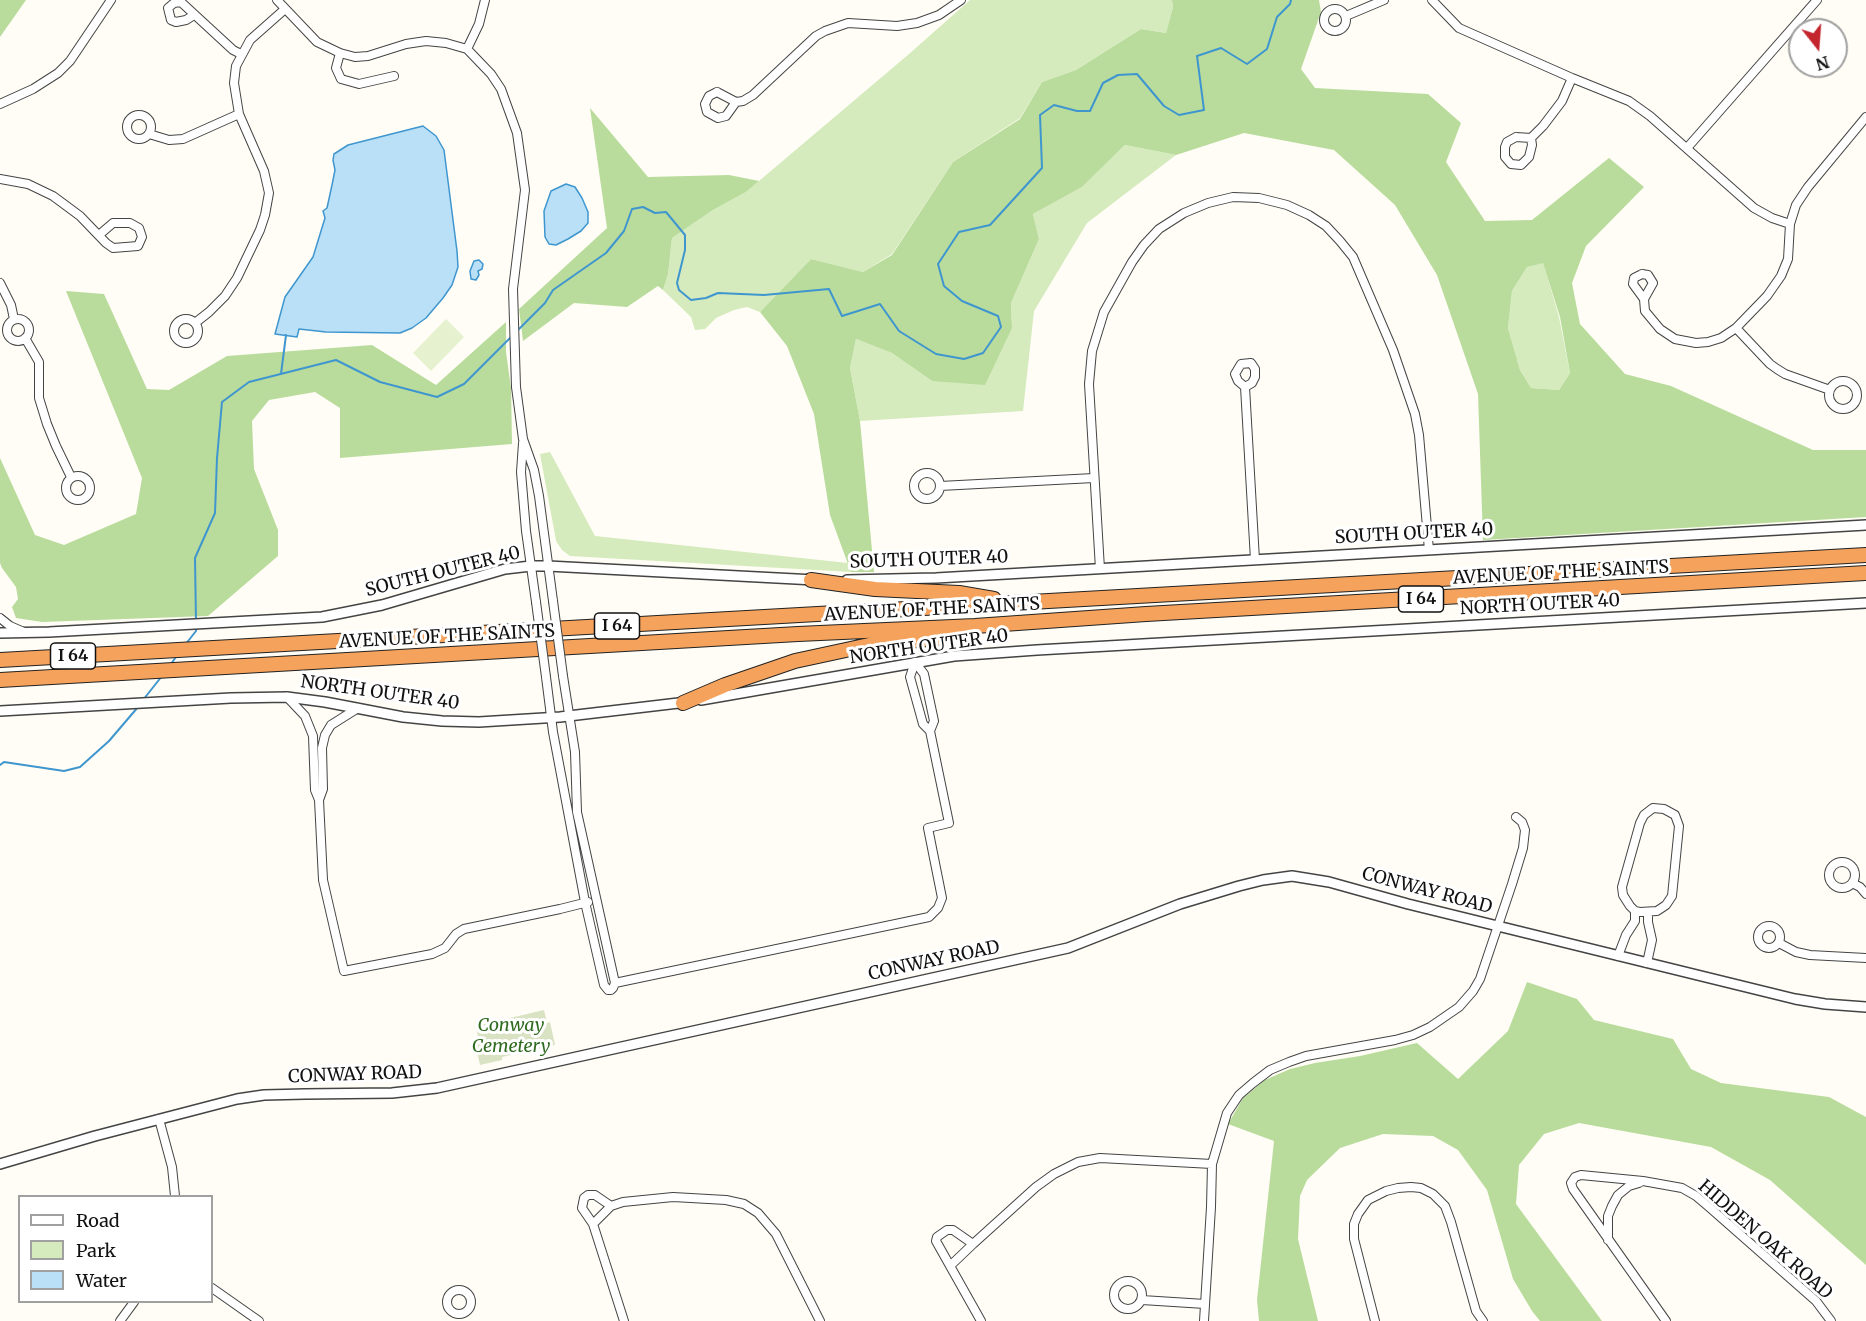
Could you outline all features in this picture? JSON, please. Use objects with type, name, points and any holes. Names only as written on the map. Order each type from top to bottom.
[{"type":"highway","name":"AVENUE OF THE SAINTS","points":[[0,660],[1866,555]]},
{"type":"highway","name":"AVENUE OF THE SAINTS","points":[[0,680],[798,634],[975,626],[1146,614],[1866,573]]},
{"type":"highway","points":[[812,580],[875,589],[959,593],[1017,603]]},
{"type":"highway","points":[[683,703],[725,685],[795,661],[869,645],[938,638],[975,626]]},
{"type":"street","points":[[0,104],[33,89],[58,73],[70,61],[111,0]]},
{"type":"street","points":[[277,0],[317,42],[355,57],[368,56],[406,44],[426,41],[446,43],[467,50],[491,74],[501,89],[517,133],[525,190],[513,289],[516,387],[523,439],[521,472],[531,566],[551,717],[585,902],[605,988],[611,990],[615,983],[595,900],[578,812],[575,752],[538,487],[523,439]]},
{"type":"street","points":[[467,50],[479,24],[484,0]]},
{"type":"street","points":[[736,102],[753,95],[816,36],[825,31],[848,23],[897,26],[917,22],[939,15],[961,0]]},
{"type":"street","points":[[1346,16],[1384,0]]},
{"type":"street","points":[[1432,0],[1459,28],[1629,101],[1650,116],[1754,208],[1772,218],[1790,224]]},
{"type":"street","points":[[1687,148],[1817,0]]},
{"type":"street","points":[[195,323],[225,296],[237,278],[265,215],[268,193],[264,171],[239,114],[234,83],[236,66],[250,40],[285,9]]},
{"type":"street","points":[[194,15],[232,50],[241,54]]},
{"type":"street","points":[[340,53],[336,68],[341,80],[359,84],[394,76]]},
{"type":"street","points":[[1531,138],[1562,101],[1572,78]]},
{"type":"street","points":[[149,134],[169,140],[183,140],[239,114]]},
{"type":"street","points":[[1644,300],[1645,311],[1660,329],[1675,339],[1696,343],[1708,342],[1721,338],[1736,328],[1767,296],[1780,276],[1788,259],[1790,224],[1796,205],[1808,187],[1866,117]]},
{"type":"street","points":[[0,179],[28,184],[54,196],[80,216],[109,246],[117,249],[138,246],[142,237],[139,228],[130,223],[113,223],[99,235]]},
{"type":"street","points":[[1100,568],[1090,401],[1092,351],[1097,332],[1108,304],[1132,262],[1159,229],[1184,213],[1208,203],[1233,197],[1259,198],[1287,205],[1309,214],[1326,226],[1353,257],[1393,350],[1415,414],[1419,435],[1429,550]]},
{"type":"street","points":[[0,283],[11,304],[15,319]]},
{"type":"street","points":[[15,319],[22,320],[28,325],[29,332],[25,338],[15,341],[7,334],[7,327],[15,319]]},
{"type":"street","points":[[1736,328],[1777,369],[1830,390]]},
{"type":"street","points":[[25,338],[39,362],[39,398],[47,424],[72,477]]},
{"type":"street","points":[[1245,387],[1254,560]]},
{"type":"street","points":[[940,486],[1094,477]]},
{"type":"street","name":"SOUTH OUTER 40","points":[[0,633],[322,616],[353,612],[471,578],[531,566],[812,580],[936,578],[1866,525]]},
{"type":"street","name":"NORTH OUTER 40","points":[[0,711],[262,696],[325,702],[442,721],[479,722],[569,716],[683,703],[954,656],[1866,603]]},
{"type":"street","points":[[0,618],[10,626],[26,633]]},
{"type":"street","points":[[915,662],[910,677],[923,724],[930,731]]},
{"type":"street","points":[[615,983],[929,917],[938,908],[942,898],[928,828],[948,823],[930,731],[934,721],[924,675],[915,662]]},
{"type":"street","points":[[287,697],[305,716],[313,736],[323,880],[344,971],[439,952],[464,929],[595,900]]},
{"type":"street","points":[[319,800],[323,789],[324,735],[331,725],[358,708]]},
{"type":"street","points":[[1653,808],[1664,809],[1675,815],[1679,826],[1672,896],[1666,905],[1657,910],[1635,911],[1623,895],[1622,887],[1640,823],[1644,815],[1653,808]]},
{"type":"street","points":[[1204,1321],[1212,1164],[1227,1113],[1239,1095],[1270,1070],[1306,1056],[1413,1035],[1430,1028],[1453,1012],[1473,991],[1480,979],[1523,848],[1525,830],[1522,822],[1516,817]]},
{"type":"street","name":"CONWAY ROAD","points":[[0,1164],[219,1102],[264,1095],[374,1094],[437,1088],[1068,948],[1180,904],[1239,886],[1292,876],[1309,878],[1795,999],[1866,1007]]},
{"type":"street","points":[[1852,883],[1866,894]]},
{"type":"street","points":[[1618,956],[1626,935],[1632,929],[1635,911]]},
{"type":"street","points":[[1647,963],[1652,940],[1648,912]]},
{"type":"street","points":[[1632,929],[1649,931]]},
{"type":"street","points":[[1779,943],[1796,952],[1810,955],[1866,958]]},
{"type":"street","points":[[159,1119],[172,1167],[175,1195]]},
{"type":"street","points":[[951,1265],[1036,1187],[1054,1174],[1078,1162],[1100,1158],[1212,1164]]},
{"type":"street","name":"HIDDEN OAK ROAD","points":[[1608,1240],[1573,1189],[1571,1183],[1575,1178],[1581,1175],[1643,1181],[1682,1188],[1696,1196],[1816,1301],[1831,1321]]},
{"type":"street","points":[[1643,1181],[1629,1186],[1618,1195],[1608,1216],[1608,1240],[1666,1321]]},
{"type":"street","points":[[1375,1321],[1353,1234],[1354,1224],[1361,1208],[1368,1200],[1398,1188],[1421,1188],[1433,1194],[1444,1206],[1451,1222],[1476,1311],[1483,1321]]},
{"type":"street","points":[[611,1206],[595,1195],[588,1195],[584,1198],[582,1208],[592,1224],[624,1321]]},
{"type":"street","points":[[592,1224],[611,1206],[623,1202],[673,1197],[726,1200],[744,1204],[758,1213],[776,1234],[820,1321]]},
{"type":"street","points":[[973,1244],[953,1230],[947,1230],[937,1237],[936,1241],[981,1321]]},
{"type":"street","points":[[213,1289],[259,1321]]},
{"type":"street","points":[[1142,1300],[1205,1304]]},
{"type":"street","points":[[120,1321],[133,1303]]},
{"type":"green space","points":[[0,0],[26,0],[0,37]]},
{"type":"green space","points":[[970,0],[1172,0],[1173,7],[1166,33],[1141,29],[1076,70],[1042,82],[1020,118],[953,162],[892,254],[863,272],[811,259],[760,312],[747,307],[734,310],[716,318],[705,329],[695,330],[691,317],[663,290],[668,274],[672,238],[713,210],[746,192]]},
{"type":"green space","points":[[1172,0],[1319,0],[1321,12],[1301,69],[1315,88],[1428,94],[1461,123],[1446,162],[1485,221],[1532,220],[1609,158],[1644,187],[1586,246],[1572,283],[1580,324],[1625,374],[1671,386],[1813,450],[1866,450],[1866,517],[1483,540],[1478,394],[1437,275],[1395,205],[1334,150],[1244,133],[1176,155],[1125,145],[1082,187],[1033,214],[1039,239],[1011,303],[1012,328],[985,385],[932,381],[892,353],[856,339],[850,368],[860,421],[874,572],[851,572],[830,515],[814,414],[787,346],[760,312],[811,259],[863,272],[892,255],[953,162],[1020,119],[1042,82],[1076,70],[1141,29],[1166,33],[1173,7]],"holes":[[[1543,263],[1560,317],[1570,373],[1559,390],[1531,388],[1520,370],[1508,328],[1512,291],[1527,267]]]},
{"type":"green space","points":[[590,108],[648,177],[729,175],[759,181],[746,192],[713,210],[672,238],[668,274],[663,290],[658,286],[627,307],[574,303],[523,341],[519,309],[607,228]]},
{"type":"green space","points":[[1125,145],[1176,155],[1087,223],[1034,311],[1023,411],[860,421],[850,368],[856,339],[892,353],[932,381],[1012,328],[1011,303],[1039,239],[1033,214],[1082,187]]},
{"type":"green space","points":[[1543,262],[1559,317],[1570,373],[1559,390],[1531,388],[1520,370],[1508,328],[1512,291],[1527,267]]},
{"type":"green space","points":[[66,291],[104,294],[147,389],[169,390],[227,356],[372,345],[436,385],[506,322],[512,444],[340,458],[340,408],[315,392],[269,400],[252,421],[254,469],[278,530],[278,556],[208,616],[42,622],[16,618],[12,607],[18,599],[16,587],[0,563],[0,458],[35,535],[64,545],[136,514],[142,478]]},
{"type":"green space","points":[[446,319],[464,337],[431,371],[413,353]]},
{"type":"green space","points":[[550,452],[595,536],[848,563],[851,572],[570,556],[556,541],[540,454]]},
{"type":"green space","points":[[1527,982],[1577,999],[1594,1020],[1673,1039],[1691,1069],[1721,1083],[1829,1097],[1866,1117],[1866,1265],[1770,1180],[1711,1147],[1579,1123],[1544,1134],[1519,1165],[1516,1204],[1602,1321],[1540,1321],[1513,1279],[1487,1190],[1458,1150],[1433,1136],[1383,1134],[1340,1148],[1307,1180],[1300,1196],[1298,1239],[1318,1321],[1259,1321],[1257,1300],[1274,1141],[1228,1124],[1243,1098],[1265,1080],[1290,1069],[1417,1043],[1458,1079],[1508,1031]]},
{"type":"green space","name":"Conway Cemetery","points":[[544,1010],[547,1023],[550,1022],[555,1045],[502,1057],[502,1060],[480,1065],[474,1039],[478,1037],[476,1026]]},
{"type":"water","points":[[423,126],[436,136],[444,150],[457,251],[458,267],[452,285],[443,298],[426,318],[400,333],[326,332],[299,329],[297,337],[275,334],[285,297],[313,257],[325,218],[323,211],[327,208],[332,185],[335,170],[334,154],[348,145]]},
{"type":"water","points":[[566,184],[575,187],[582,198],[588,212],[588,223],[581,231],[568,239],[556,245],[549,244],[545,237],[544,211],[551,191]]},
{"type":"water","points":[[479,260],[483,264],[482,269],[478,271],[479,275],[476,280],[471,279],[470,271],[474,261]]},
{"type":"waterway","points":[[517,331],[545,303],[553,290],[606,253],[624,231],[632,209],[643,207],[655,213],[666,212],[685,235],[685,250],[677,283],[679,290],[691,300],[706,298],[718,293],[764,295],[829,289],[842,316],[880,304],[899,331],[936,354],[964,359],[983,353],[1001,327],[998,316],[962,301],[944,286],[938,264],[959,232],[990,225],[1042,168],[1040,115],[1054,105],[1077,111],[1090,111],[1103,83],[1118,75],[1137,74],[1164,106],[1179,115],[1204,110],[1197,56],[1221,48],[1247,64],[1267,49],[1277,17],[1291,0]]},
{"type":"waterway","points":[[281,374],[286,335]]},
{"type":"waterway","points":[[196,622],[195,558],[215,513],[222,402],[249,382],[336,360],[380,382],[437,397],[464,384],[511,337]]},
{"type":"waterway","points":[[185,645],[196,628]]},
{"type":"waterway","points":[[171,664],[178,654]]},
{"type":"waterway","points":[[143,700],[162,676]]},
{"type":"waterway","points":[[0,765],[4,762],[64,771],[80,767],[109,741],[138,707]]}]
